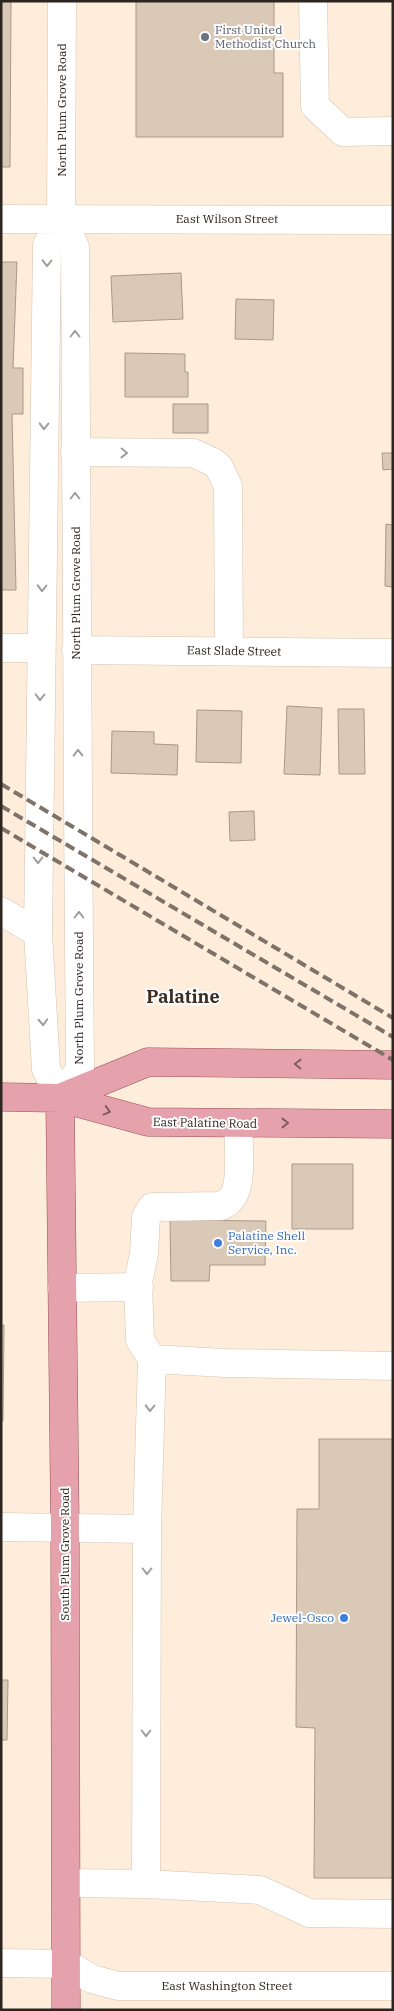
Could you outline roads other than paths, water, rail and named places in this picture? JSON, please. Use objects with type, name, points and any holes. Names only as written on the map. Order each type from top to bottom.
[{"type":"main road","points":[[1,1098],[60,1098],[148,1062],[393,1065]]},
{"type":"main road","name":"East Palatine Road","points":[[60,1098],[148,1122],[393,1124]]},
{"type":"main road","name":"South Plum Grove Road","points":[[60,1098],[65,1529],[66,2010]]},
{"type":"street","name":"North Plum Grove Road","points":[[60,1098],[80,1069],[75,248],[61,218],[62,1]]},
{"type":"street","points":[[313,1],[315,106],[343,132],[393,131]]},
{"type":"street","name":"North Plum Grove Road","points":[[60,1098],[46,1068],[38,933],[47,245],[61,218]]},
{"type":"street","name":"East Wilson Street","points":[[1,219],[393,220]]},
{"type":"street","points":[[75,452],[194,453],[213,462],[218,467],[228,486],[229,651]]},
{"type":"street","points":[[1,648],[41,648]]},
{"type":"street","name":"East Slade Street","points":[[76,650],[393,653]]},
{"type":"street","points":[[1,911],[38,933]]},
{"type":"street","points":[[146,1884],[147,1529],[152,1359],[140,1340],[139,1287],[146,1217],[152,1207],[221,1206],[228,1203],[234,1196],[238,1182],[238,1123]]},
{"type":"street","points":[[62,1288],[139,1287]]},
{"type":"street","points":[[152,1359],[225,1363],[393,1366]]},
{"type":"street","points":[[1,1527],[147,1529]]},
{"type":"street","points":[[66,1883],[146,1884],[260,1890],[309,1913],[393,1914]]},
{"type":"street","points":[[1,1963],[66,1964]]},
{"type":"street","name":"East Washington Street","points":[[66,1964],[92,1980],[118,1986],[393,1986]]},
{"type":"railway","points":[[1,784],[393,1018]]},
{"type":"railway","points":[[1,806],[393,1037]]},
{"type":"railway","points":[[1,828],[393,1060]]},
{"type":"place","name":"First United Methodist Church","points":[[205,37]]},
{"type":"place","name":"Palatine Shell Service, Inc.","points":[[218,1243]]},
{"type":"place","name":"Jewel-Osco","points":[[344,1618]]},
{"type":"district","name":"Palatine","points":[[183,997]]}]
